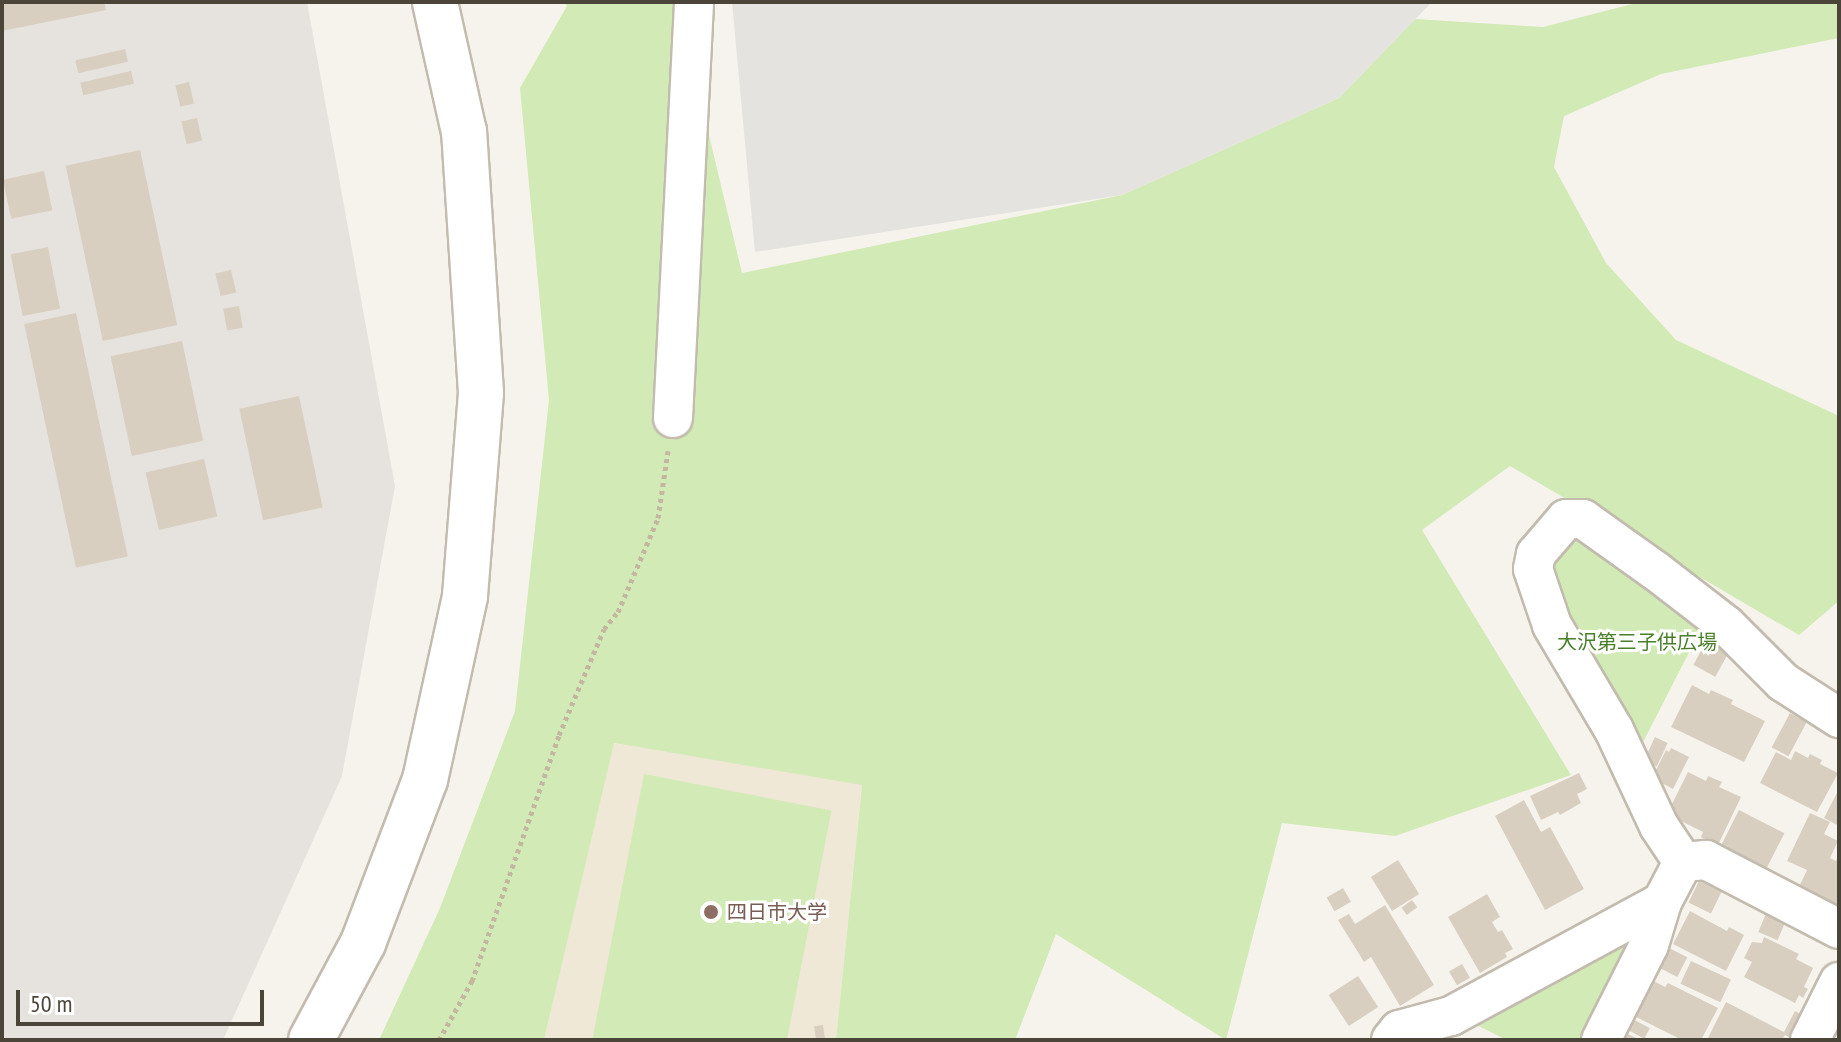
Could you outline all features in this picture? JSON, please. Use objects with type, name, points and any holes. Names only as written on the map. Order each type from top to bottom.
[{"type":"street","points":[[311,1040],[363,943],[425,780],[465,596],[481,393],[464,132],[435,2]]},
{"type":"street","points":[[673,418],[694,2]]},
{"type":"street","points":[[1683,862],[1659,826],[1614,730],[1552,625],[1533,569],[1536,554],[1566,519],[1583,519],[1656,571],[1726,625],[1783,682],[1839,718]]},
{"type":"street","points":[[1683,862],[1706,860],[1839,929]]},
{"type":"street","points":[[1601,1040],[1649,945],[1662,902],[1683,862]]},
{"type":"street","points":[[1391,1040],[1399,1030],[1451,1016],[1662,902]]},
{"type":"street","points":[[1810,1040],[1839,982]]},
{"type":"path","points":[[439,1040],[472,981],[559,735],[604,629],[618,612],[658,518],[673,418]]},
{"type":"shaded area","points":[[2,2],[307,2],[395,486],[342,776],[223,1040],[2,1040]]},
{"type":"shaded area","points":[[732,2],[1432,2],[1339,98],[1122,195],[755,252]]},
{"type":"shaded area","name":"四日市大学","points":[[613,743],[862,784],[836,1040],[544,1040]]},
{"type":"green space","points":[[565,2],[677,2],[742,273],[1122,195],[1339,98],[1415,19],[1543,27],[1640,2],[1839,2],[1839,38],[1661,74],[1564,116],[1554,167],[1606,263],[1676,340],[1839,416],[1839,601],[1799,635],[1510,466],[1422,530],[1571,775],[1395,836],[1282,823],[1226,1040],[1056,934],[1015,1040],[836,1040],[862,785],[614,743],[544,1040],[379,1040],[440,908],[515,711],[549,400],[520,88],[567,6]]},
{"type":"green space","name":"大沢第三子供広場","points":[[1572,531],[1702,627],[1640,748],[1563,617],[1546,562]]},
{"type":"green space","name":"四日市大学","points":[[644,774],[831,810],[787,1040],[592,1039]]},
{"type":"green space","points":[[1627,932],[1633,942],[1582,1040],[1507,1040],[1468,1021]]},
{"type":"building","points":[[2,2],[104,2],[106,10],[2,31]]},
{"type":"building","points":[[125,49],[128,62],[78,73],[75,60]]},
{"type":"building","points":[[131,71],[134,84],[83,95],[80,83]]},
{"type":"building","points":[[189,82],[194,103],[180,107],[175,85]]},
{"type":"building","points":[[197,118],[202,140],[187,144],[181,122]]},
{"type":"building","points":[[140,150],[177,325],[103,341],[66,166]]},
{"type":"building","points":[[44,171],[52,210],[11,219],[3,180]]},
{"type":"building","points":[[48,247],[60,309],[23,316],[11,254]]},
{"type":"building","points":[[231,270],[236,292],[221,296],[215,274]]},
{"type":"building","points":[[239,306],[243,328],[227,330],[223,309]]},
{"type":"building","points":[[76,313],[128,557],[76,568],[24,324]]},
{"type":"building","points":[[182,341],[203,441],[132,456],[111,356]]},
{"type":"building","points":[[299,396],[323,508],[263,520],[239,409]]},
{"type":"building","points":[[204,459],[217,516],[159,530],[146,472]]},
{"type":"building","points":[[1706,642],[1728,654],[1715,677],[1693,665]]},
{"type":"building","points":[[1692,685],[1709,694],[1711,690],[1733,700],[1731,704],[1765,721],[1744,762],[1671,727]]},
{"type":"building","points":[[1790,713],[1807,722],[1788,756],[1772,747]]},
{"type":"building","points":[[1655,737],[1668,743],[1657,766],[1644,761]]},
{"type":"building","points":[[1671,748],[1689,757],[1673,789],[1652,778],[1666,750],[1669,752]]},
{"type":"building","points":[[1795,751],[1808,758],[1810,754],[1822,760],[1820,764],[1838,773],[1817,812],[1760,783],[1776,752],[1791,760]]},
{"type":"building","points":[[1688,772],[1706,781],[1708,776],[1722,782],[1719,787],[1741,797],[1718,845],[1701,837],[1703,832],[1667,814]]},
{"type":"building","points":[[1579,773],[1587,789],[1577,794],[1581,803],[1560,815],[1558,812],[1541,820],[1530,796]]},
{"type":"building","points":[[1839,789],[1839,826],[1824,818]]},
{"type":"building","points":[[1524,800],[1541,832],[1550,827],[1584,889],[1545,910],[1495,816]]},
{"type":"building","points":[[1739,810],[1784,833],[1765,871],[1720,847]]},
{"type":"building","points":[[1810,813],[1830,822],[1824,834],[1838,841],[1830,858],[1836,861],[1839,854],[1839,910],[1799,887],[1807,870],[1787,861]]},
{"type":"building","points":[[1398,860],[1419,894],[1392,911],[1371,877]]},
{"type":"building","points":[[1699,881],[1721,892],[1711,914],[1688,903]]},
{"type":"building","points":[[1343,888],[1351,902],[1335,911],[1327,897]]},
{"type":"building","points":[[1487,894],[1500,917],[1492,922],[1498,932],[1502,930],[1513,949],[1505,953],[1507,957],[1480,973],[1448,917]]},
{"type":"building","points":[[1412,900],[1417,907],[1407,915],[1401,908]]},
{"type":"building","points":[[1385,905],[1434,985],[1400,1006],[1371,957],[1364,962],[1338,920],[1349,914],[1355,924]]},
{"type":"building","points":[[1768,909],[1787,917],[1778,940],[1758,932]]},
{"type":"building","points":[[1690,911],[1727,931],[1729,927],[1744,935],[1726,971],[1673,944]]},
{"type":"building","points":[[1764,937],[1799,954],[1796,959],[1813,968],[1804,987],[1808,989],[1803,998],[1799,995],[1795,1003],[1744,977],[1752,962],[1744,958],[1752,942],[1762,943]]},
{"type":"building","points":[[1665,946],[1687,957],[1677,977],[1655,966]]},
{"type":"building","points":[[1691,961],[1731,980],[1720,1002],[1680,984]]},
{"type":"building","points":[[1462,964],[1470,978],[1457,985],[1449,971]]},
{"type":"building","points":[[1358,976],[1378,1007],[1349,1026],[1329,995]]},
{"type":"building","points":[[1650,979],[1665,987],[1668,983],[1718,1008],[1701,1040],[1682,1040],[1632,1015]]},
{"type":"building","points":[[1726,1002],[1784,1032],[1795,1011],[1806,1017],[1794,1040],[1785,1035],[1782,1040],[1707,1040]]},
{"type":"building","points":[[1627,1016],[1650,1028],[1644,1039],[1621,1027]]},
{"type":"building","points":[[823,1025],[825,1040],[816,1040],[814,1026]]},
{"type":"building","points":[[1620,1030],[1640,1040],[1615,1040]]},
{"type":"place","name":"四日市大学","points":[[711,912]]}]
